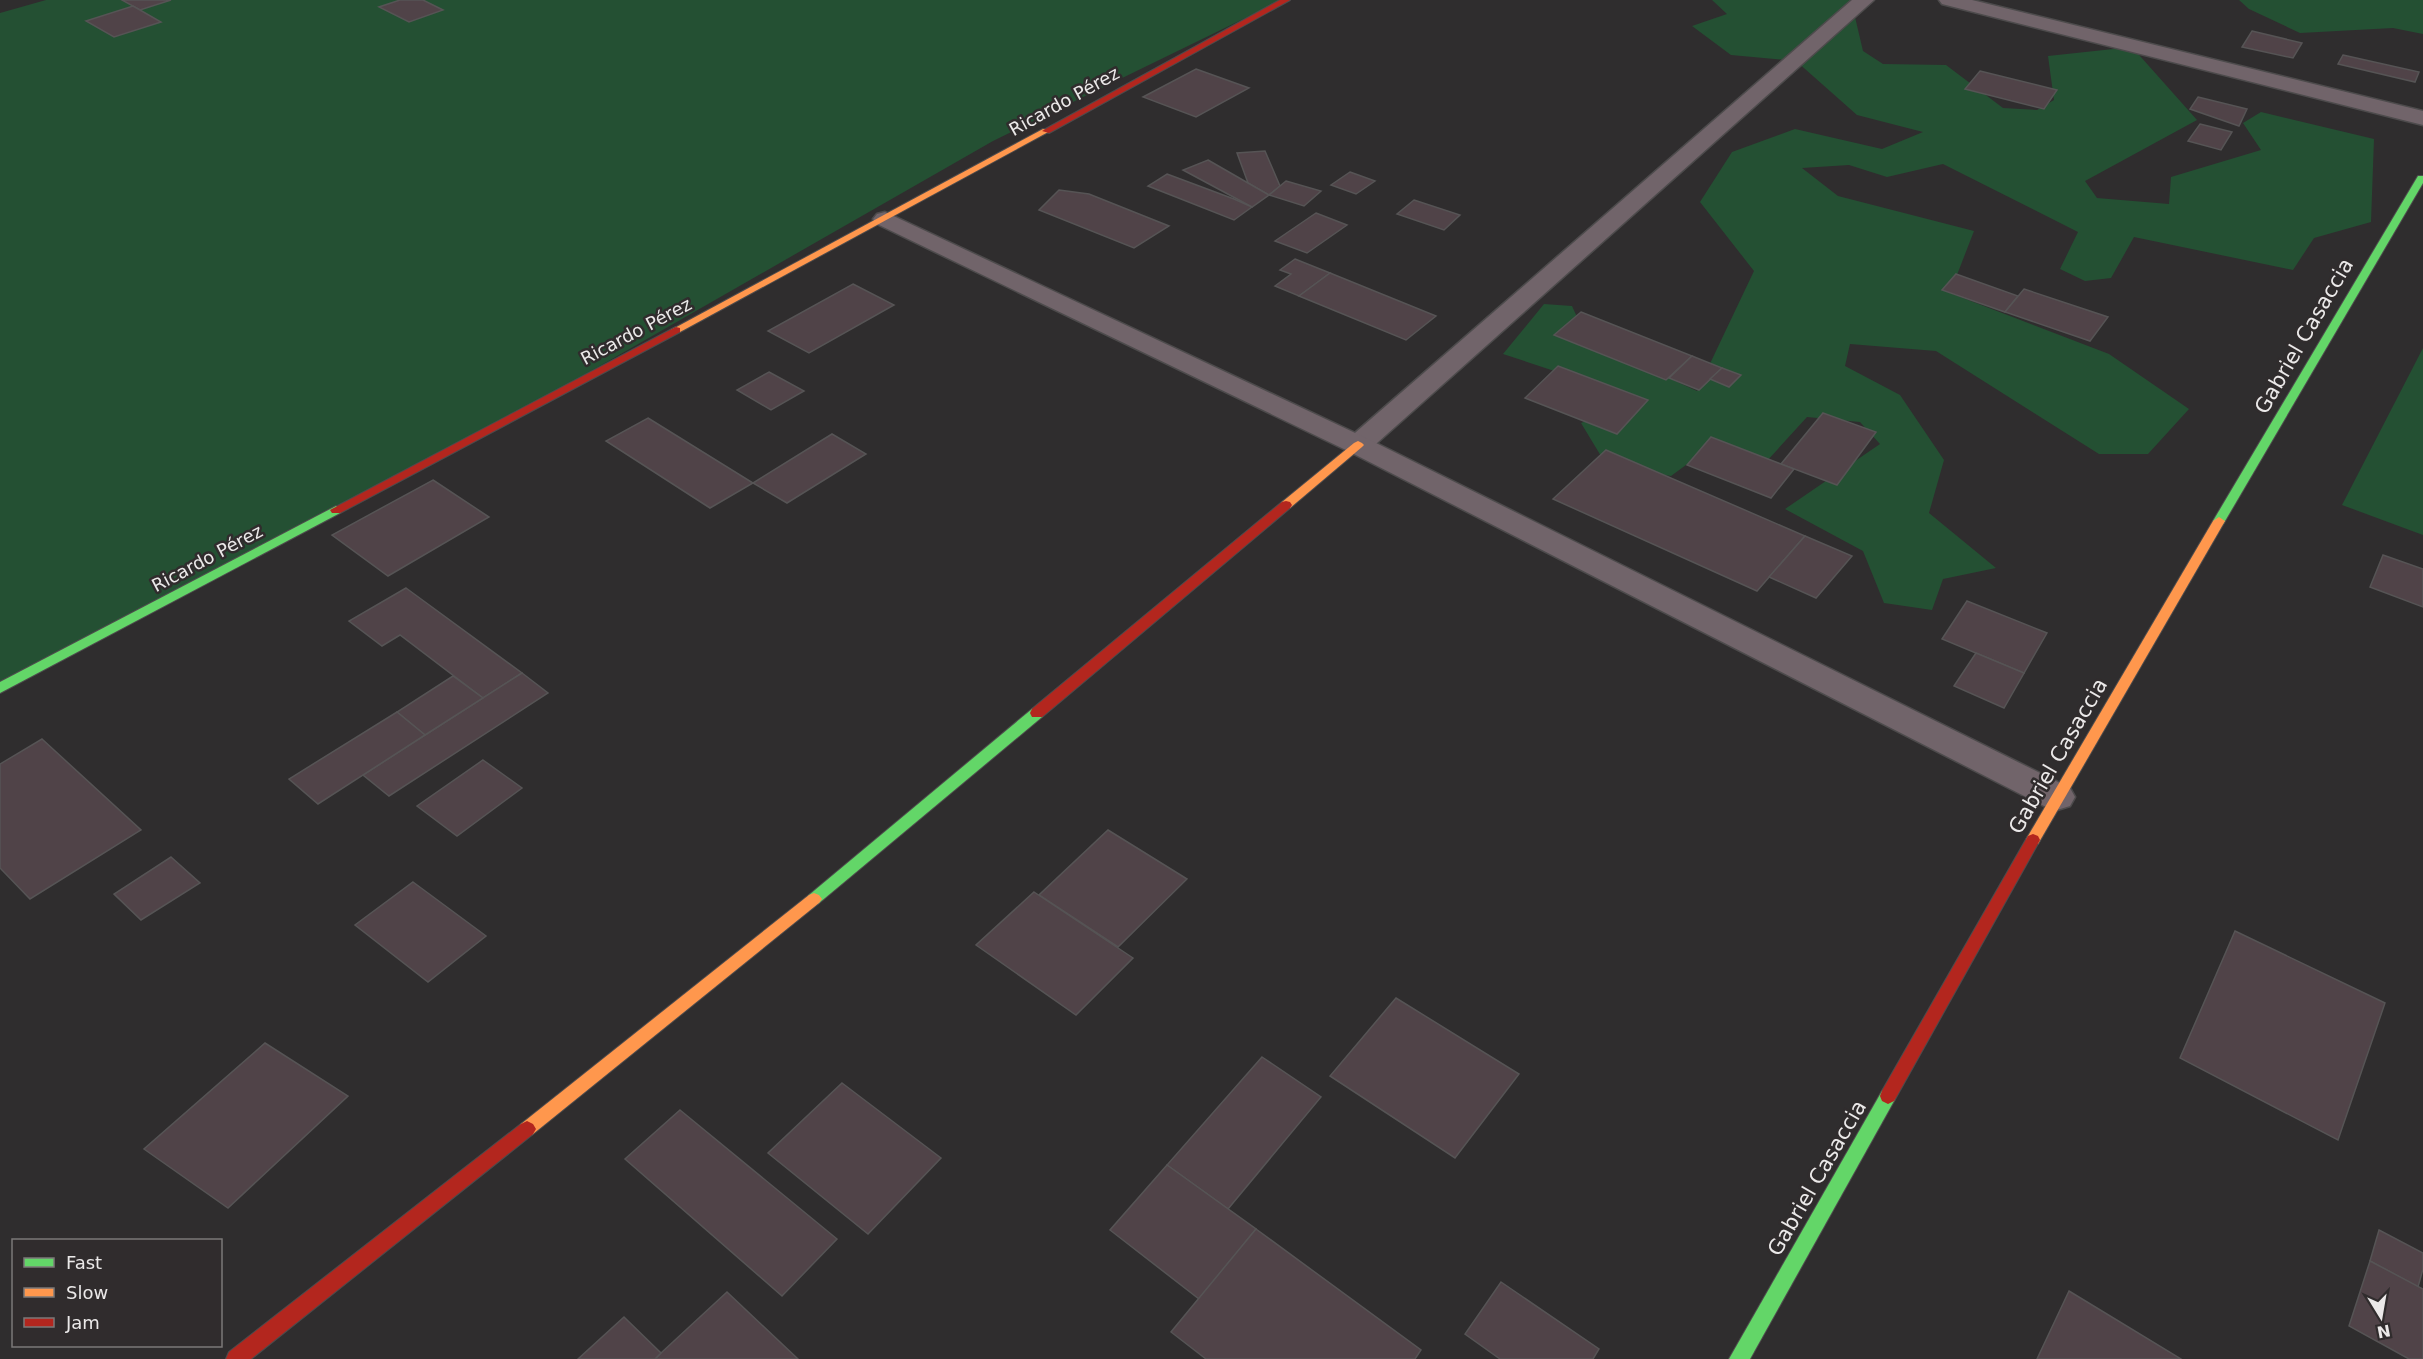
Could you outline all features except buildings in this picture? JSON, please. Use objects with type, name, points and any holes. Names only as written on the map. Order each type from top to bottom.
[{"type":"street","name":"Ricardo Pérez","points":[[0,688],[885,219],[1286,0]]},
{"type":"street","points":[[236,1359],[792,918],[1358,445],[1864,0]]},
{"type":"street","points":[[1949,0],[2423,118]]},
{"type":"street","name":"Gabriel Casaccia","points":[[1739,1359],[2057,797],[2422,176]]},
{"type":"street","points":[[885,219],[1358,445],[2057,797]]},
{"type":"green space","points":[[46,0],[1282,0],[993,141],[500,423],[0,683],[0,13]]},
{"type":"green space","points":[[1712,0],[1851,0],[1863,51],[1883,64],[1946,65],[2003,108],[2037,110],[2054,100],[2048,56],[2132,47],[2197,120],[2085,181],[2097,198],[2169,204],[2171,177],[2261,150],[2243,123],[2261,112],[2374,139],[2371,222],[2314,238],[2293,270],[2134,237],[2111,278],[2085,281],[2060,269],[2078,232],[1943,164],[1887,177],[1849,165],[1802,168],[1838,196],[1974,231],[1950,293],[2109,354],[2189,409],[2148,454],[2099,454],[1936,351],[1850,344],[1845,366],[1900,395],[1944,460],[1929,513],[1996,568],[1943,579],[1932,610],[1884,603],[1863,551],[1785,509],[1880,444],[1860,422],[1807,417],[1766,462],[1705,451],[1671,476],[1607,466],[1581,423],[1639,399],[1503,354],[1544,304],[1572,306],[1588,341],[1697,391],[1754,271],[1700,202],[1732,152],[1795,129],[1882,149],[1923,132],[1857,115],[1796,61],[1731,55],[1692,26],[1727,14]]},
{"type":"green space","points":[[2239,0],[2423,0],[2423,34],[2393,28],[2300,33],[2249,9]]},
{"type":"green space","points":[[2423,348],[2423,535],[2342,505]]},
{"type":"traffic: fast","points":[[2219,521],[2421,178]]},
{"type":"traffic: fast","points":[[0,688],[336,510]]},
{"type":"traffic: fast","points":[[814,899],[1037,713]]},
{"type":"traffic: fast","points":[[1739,1359],[1888,1096]]},
{"type":"traffic: slow","points":[[676,330],[1046,131]]},
{"type":"traffic: slow","points":[[1286,505],[1358,445]]},
{"type":"traffic: slow","points":[[2033,840],[2219,521]]},
{"type":"traffic: slow","points":[[527,1129],[814,899]]},
{"type":"traffic: jam","points":[[1046,131],[1286,0]]},
{"type":"traffic: jam","points":[[336,510],[676,330]]},
{"type":"traffic: jam","points":[[1037,713],[1286,505]]},
{"type":"traffic: jam","points":[[1888,1096],[2033,840]]},
{"type":"traffic: jam","points":[[236,1359],[527,1129]]}]
